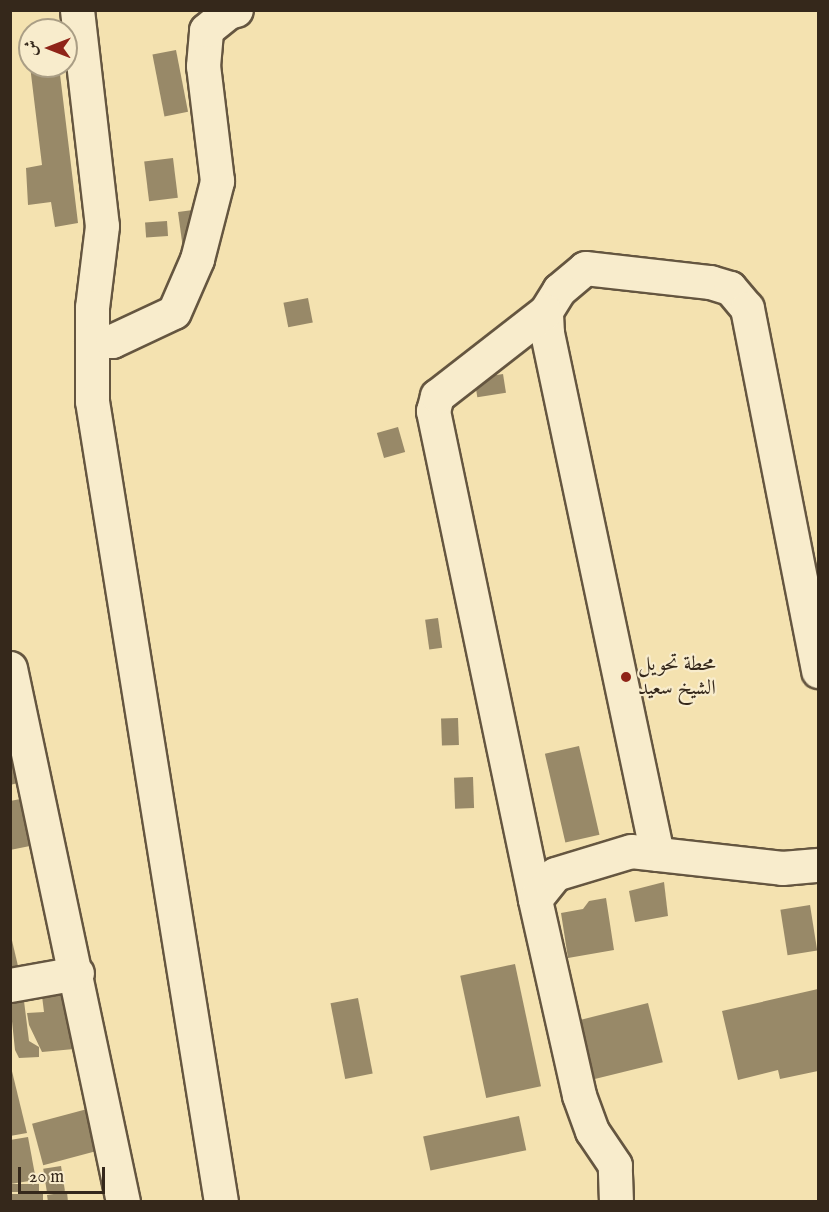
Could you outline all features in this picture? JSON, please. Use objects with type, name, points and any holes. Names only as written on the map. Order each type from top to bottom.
[{"type":"street","points":[[77,10],[102,226],[92,341],[92,401],[221,1202]]},
{"type":"street","points":[[92,341],[112,341],[174,312],[197,259],[218,181],[203,66],[206,30],[228,12],[236,10]]},
{"type":"street","points":[[616,1202],[615,1165],[592,1131],[579,1095],[535,899],[433,411],[436,396],[546,311],[559,290],[585,268],[710,282],[730,288],[747,308],[819,671]]},
{"type":"street","points":[[546,311],[657,854]]},
{"type":"street","points":[[10,668],[77,973],[123,1202]]},
{"type":"street","points":[[535,899],[555,874],[631,851],[782,868],[819,865]]},
{"type":"street","points":[[10,986],[77,973]]},
{"type":"building","points":[[176,50],[188,112],[164,116],[152,55]]},
{"type":"building","points":[[31,78],[60,78],[78,223],[55,227],[51,202],[28,205],[26,168],[42,165]]},
{"type":"building","points":[[173,158],[178,198],[149,201],[144,162]]},
{"type":"building","points":[[193,210],[183,249],[178,212]]},
{"type":"building","points":[[167,221],[168,236],[146,237],[145,223]]},
{"type":"building","points":[[308,298],[313,323],[288,327],[283,303]]},
{"type":"building","points":[[503,374],[506,393],[477,397],[474,379]]},
{"type":"building","points":[[398,427],[405,452],[384,458],[377,433]]},
{"type":"building","points":[[438,618],[442,648],[429,650],[425,620]]},
{"type":"building","points":[[458,718],[459,745],[442,746],[441,719]]},
{"type":"building","points":[[10,734],[22,782],[10,785]]},
{"type":"building","points":[[579,746],[599,835],[565,843],[545,754]]},
{"type":"building","points":[[473,777],[474,808],[455,809],[454,778]]},
{"type":"building","points":[[31,797],[40,844],[10,850],[10,801]]},
{"type":"building","points":[[664,882],[668,916],[635,922],[629,891]]},
{"type":"building","points":[[606,898],[614,950],[568,958],[561,913],[583,909],[589,901]]},
{"type":"building","points":[[810,905],[817,950],[788,955],[780,910]]},
{"type":"building","points":[[10,932],[18,966],[10,967]]},
{"type":"building","points":[[515,964],[541,1086],[486,1098],[460,976]]},
{"type":"building","points":[[69,984],[74,1049],[42,1052],[29,1025],[27,1013],[44,1012],[41,988]]},
{"type":"building","points":[[818,989],[818,1071],[780,1079],[778,1070],[738,1080],[722,1011]]},
{"type":"building","points":[[358,998],[373,1074],[345,1079],[331,1003]]},
{"type":"building","points":[[24,1001],[29,1041],[39,1047],[39,1057],[19,1058],[15,1050],[10,1002]]},
{"type":"building","points":[[648,1003],[663,1062],[595,1079],[580,1020]]},
{"type":"building","points":[[10,1063],[27,1133],[10,1136]]},
{"type":"building","points":[[91,1108],[102,1150],[43,1165],[32,1124]]},
{"type":"building","points":[[519,1116],[526,1150],[430,1171],[423,1136]]},
{"type":"building","points":[[28,1137],[36,1180],[10,1184],[10,1140]]},
{"type":"building","points":[[61,1166],[65,1191],[47,1194],[43,1169]]},
{"type":"building","points":[[10,1184],[39,1184],[39,1192],[10,1192]]},
{"type":"building","points":[[67,1192],[68,1202],[48,1202],[47,1195]]},
{"type":"building","points":[[10,1194],[43,1194],[43,1202],[10,1202]]},
{"type":"place","name":"محطة تحويل الشيخ سعيد","points":[[626,677]]}]
